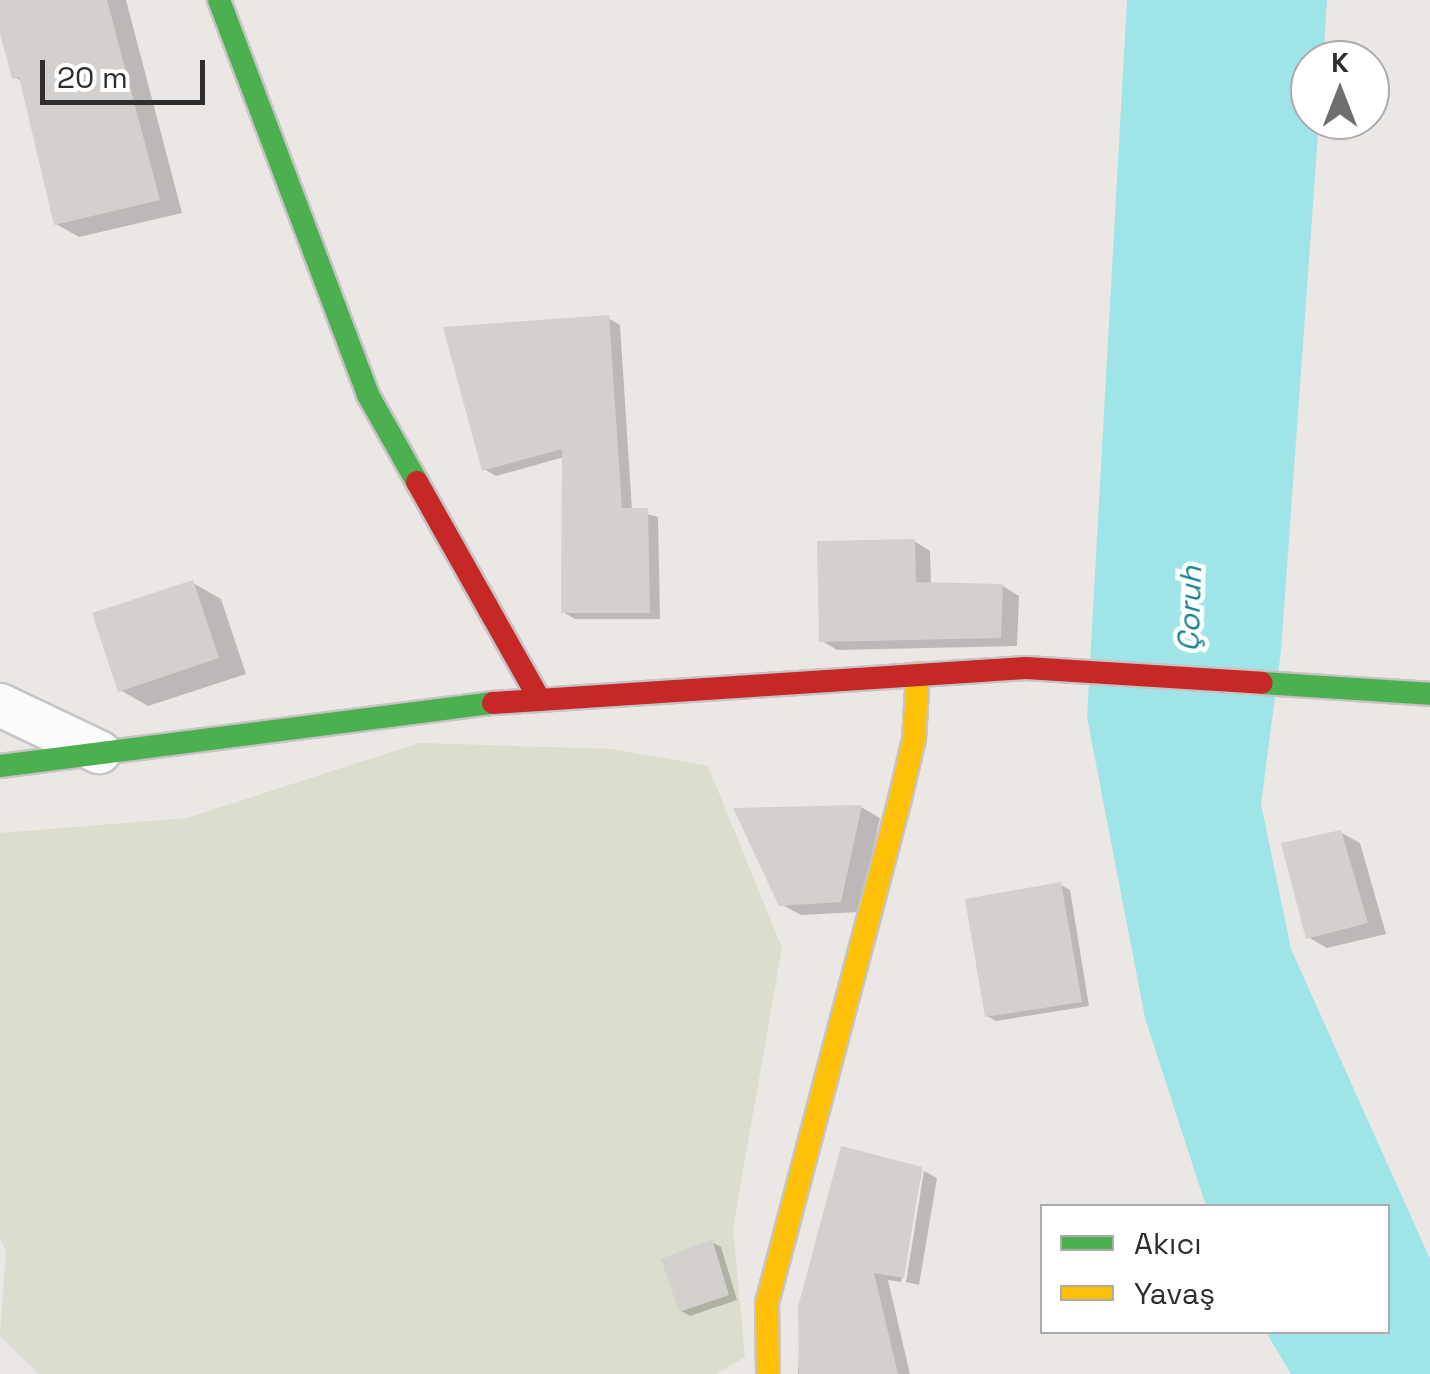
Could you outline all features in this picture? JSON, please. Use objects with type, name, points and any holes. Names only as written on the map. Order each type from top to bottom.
[{"type":"street","points":[[218,0],[368,394],[540,700]]},
{"type":"street","points":[[0,766],[540,700],[1026,668],[1335,692],[1430,694]]},
{"type":"street","points":[[768,1374],[766,1303],[900,799],[914,738],[918,674]]},
{"type":"street","points":[[0,706],[99,752]]},
{"type":"green space","points":[[419,743],[613,749],[708,766],[782,948],[733,1228],[745,1357],[716,1374],[39,1374],[0,1336],[6,1251],[0,1239],[0,833],[187,818]]},
{"type":"water","name":"Çoruh","points":[[1127,0],[1327,0],[1324,40],[1290,40],[1290,140],[1318,140],[1281,651],[1261,804],[1291,949],[1430,1259],[1430,1374],[1291,1374],[1267,1334],[1390,1334],[1390,1204],[1205,1204],[1145,1018],[1087,717]]},
{"type":"building","points":[[0,0],[107,0],[160,200],[54,225],[19,77],[12,79],[0,33]]},
{"type":"building","points":[[609,315],[622,508],[648,508],[650,613],[561,613],[562,449],[482,471],[443,327]]},
{"type":"building","points":[[915,539],[916,582],[1003,584],[1001,638],[819,642],[817,541]]},
{"type":"building","points":[[193,580],[219,658],[118,692],[92,613]]},
{"type":"building","points":[[862,805],[841,902],[779,906],[733,808]]},
{"type":"building","points":[[1341,830],[1368,923],[1306,939],[1281,843]]},
{"type":"building","points":[[1061,882],[1082,1002],[985,1017],[965,899]]},
{"type":"building","points":[[841,1146],[922,1167],[904,1278],[874,1273],[898,1374],[799,1374],[798,1307]]},
{"type":"building","points":[[712,1239],[729,1295],[679,1312],[661,1259]]},
{"type":"traffic: fast","points":[[219,0],[368,395],[417,482]]},
{"type":"traffic: fast","points":[[1262,683],[1430,694]]},
{"type":"traffic: fast","points":[[0,766],[493,703]]},
{"type":"traffic: slow","points":[[768,1374],[767,1303],[900,799],[914,739],[918,674]]},
{"type":"traffic: jam","points":[[417,482],[540,700]]},
{"type":"traffic: jam","points":[[493,703],[1026,668],[1262,683]]}]
